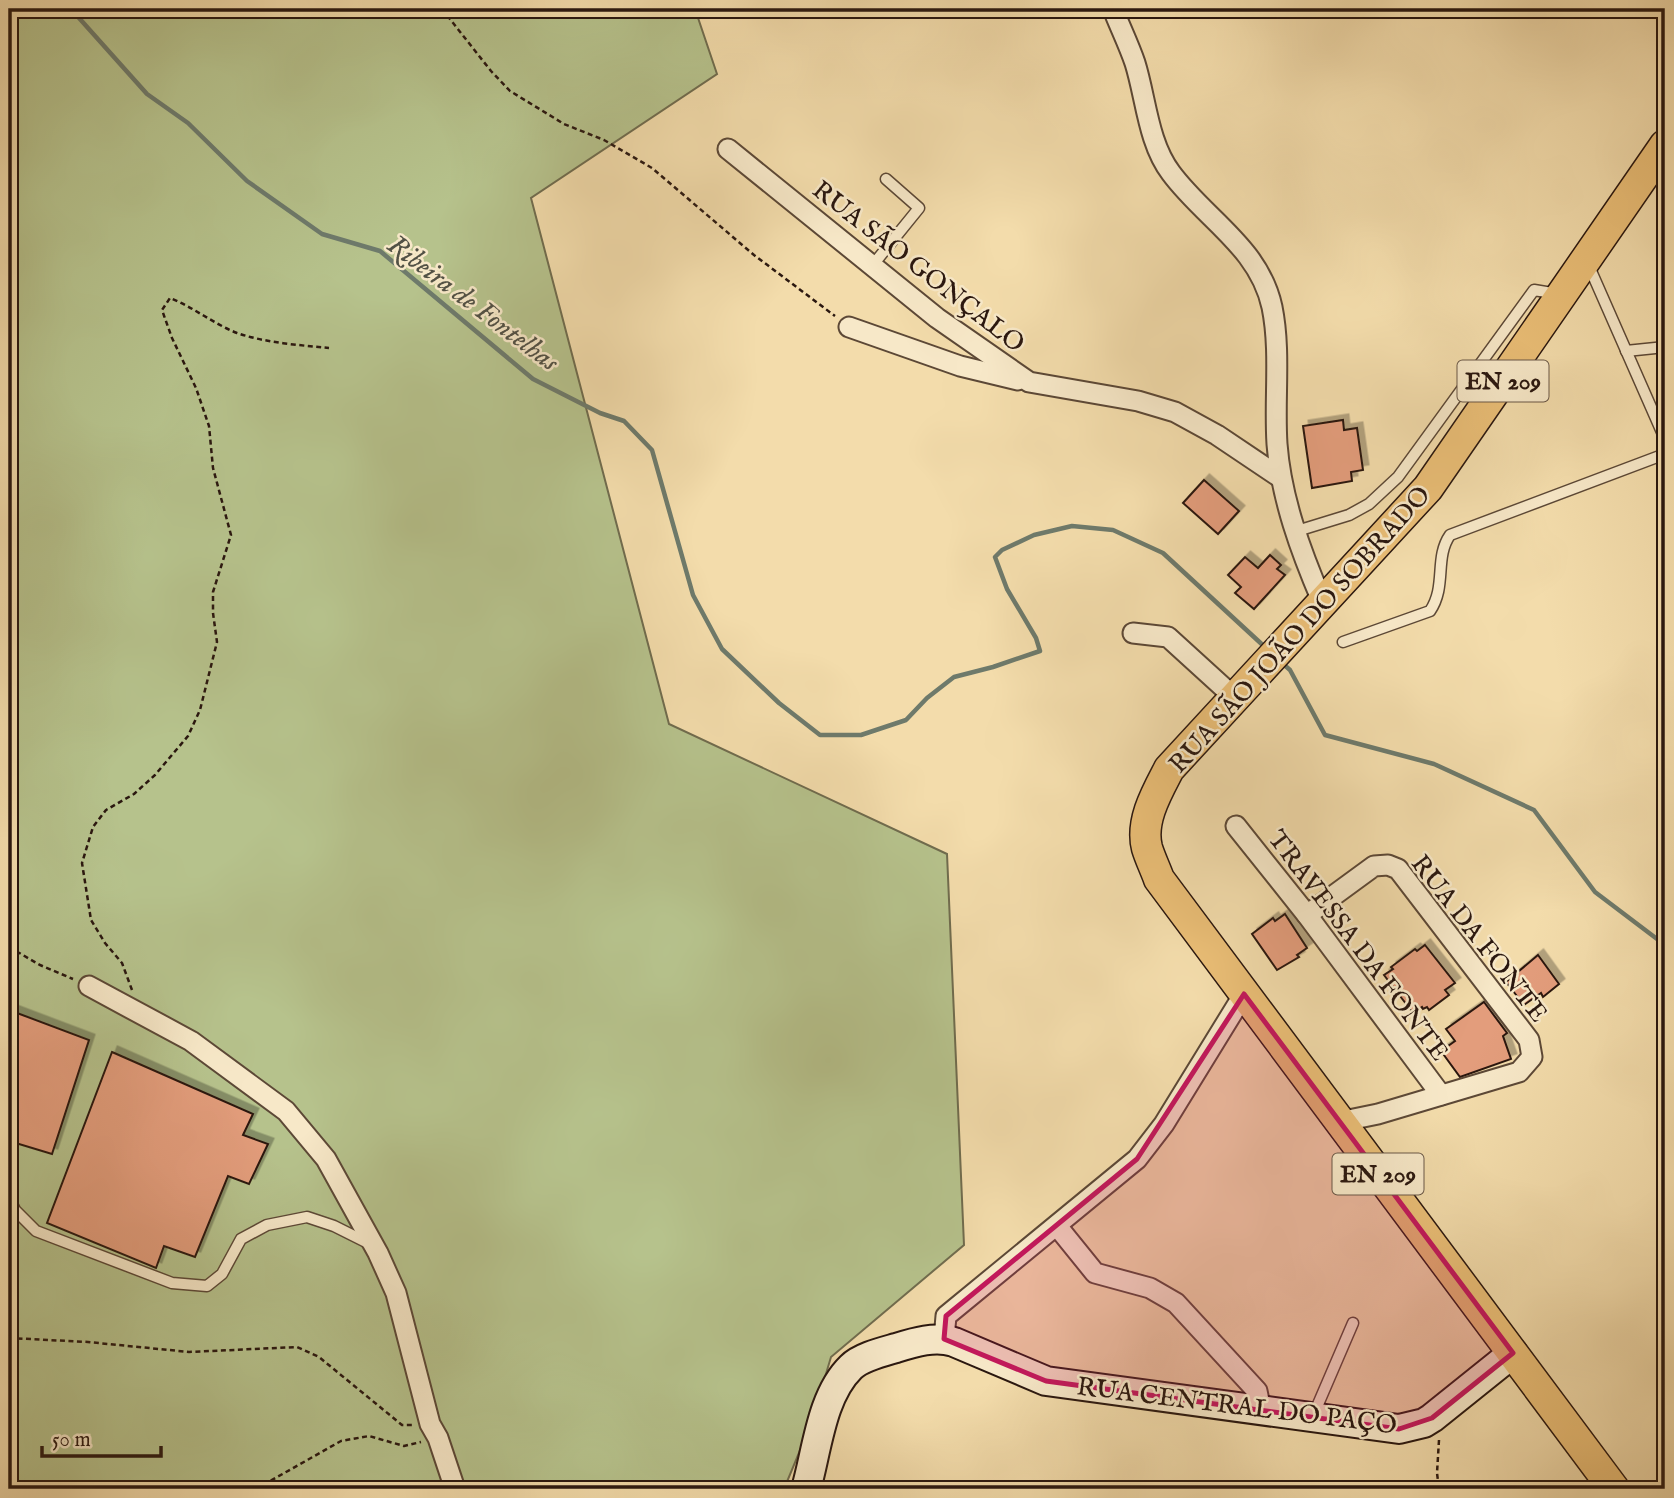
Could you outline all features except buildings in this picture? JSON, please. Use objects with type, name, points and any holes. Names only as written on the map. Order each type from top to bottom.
[{"type":"main road","name":"RUA SÃO JOÃO DO SOBRADO","points":[[1608,1487],[1513,1353],[1159,878],[1146,845],[1147,821],[1154,798],[1169,769],[1428,488],[1665,145]]},
{"type":"street","points":[[1113,9],[1135,62],[1151,127],[1170,173],[1247,253],[1264,284],[1272,307],[1275,339],[1277,442],[1281,478],[1310,573],[1322,601]]},
{"type":"street","name":"RUA SÃO GONÇALO","points":[[728,149],[937,318],[1029,382],[1138,401],[1175,412],[1217,435],[1281,478]]},
{"type":"street","points":[[849,327],[960,366],[1029,382]]},
{"type":"street","points":[[1133,634],[1168,637],[1235,698]]},
{"type":"street","name":"TRAVESSA DA FONTE","points":[[1236,826],[1307,915],[1441,1095]]},
{"type":"street","name":"RUA DA FONTE","points":[[1307,915],[1374,866],[1388,864],[1398,869],[1529,1040],[1532,1057],[1519,1072],[1378,1114],[1347,1133]]},
{"type":"street","points":[[89,986],[191,1041],[286,1111],[326,1159],[374,1246],[396,1293],[434,1431],[455,1489]]},
{"type":"street","points":[[806,1489],[820,1429],[836,1388],[852,1366],[881,1352],[919,1341],[944,1339],[946,1316],[1137,1159],[1164,1124],[1244,994]]},
{"type":"street","points":[[1057,1226],[1095,1273],[1150,1289],[1177,1303],[1257,1391],[1261,1410]]},
{"type":"street","name":"RUA CENTRAL DO PAÇO","points":[[944,1339],[1046,1381],[1399,1429],[1424,1423],[1432,1418],[1513,1353]]},
{"type":"lane","points":[[872,266],[919,208],[886,179]]},
{"type":"lane","points":[[1586,261],[1665,439]]},
{"type":"lane","points":[[1297,531],[1349,516],[1369,504],[1398,477],[1534,290],[1562,295]]},
{"type":"lane","points":[[1626,351],[1665,347]]},
{"type":"lane","points":[[1343,642],[1430,611],[1437,600],[1442,552],[1451,534],[1665,454]]},
{"type":"lane","points":[[9,1198],[15,1210],[36,1231],[172,1283],[207,1286],[222,1274],[242,1239],[267,1225],[307,1217],[334,1226],[374,1246]]},
{"type":"lane","points":[[1312,1418],[1353,1323]]},
{"type":"path","points":[[442,9],[510,91],[564,124],[604,140],[652,168],[754,255],[849,327]]},
{"type":"path","points":[[134,1010],[131,983],[122,963],[105,943],[92,920],[82,863],[93,827],[106,810],[134,794],[155,775],[188,736],[200,710],[217,642],[212,592],[232,535],[212,468],[209,426],[196,388],[162,310],[170,298],[188,305],[237,333],[282,343],[329,348]]},
{"type":"path","points":[[9,947],[40,965],[89,986]]},
{"type":"path","points":[[9,1338],[88,1342],[189,1352],[297,1348],[319,1357],[402,1425],[434,1431]]},
{"type":"path","points":[[1432,1418],[1440,1429],[1437,1473],[1439,1489]]},
{"type":"path","points":[[256,1489],[341,1441],[369,1436],[404,1446],[434,1431]]},
{"type":"highlighted area","points":[[1244,994],[1513,1353],[1432,1418],[1399,1429],[1046,1381],[944,1339],[946,1316],[1137,1159]]},
{"type":"green space","points":[[9,9],[695,9],[717,74],[531,198],[669,724],[947,854],[964,1245],[831,1357],[811,1424],[784,1489],[9,1489]]},
{"type":"waterway","name":"Ribeira de Fontelhas","points":[[71,9],[147,94],[188,123],[247,181],[322,234],[380,251],[533,379],[600,413],[624,421],[652,450],[693,595],[722,649],[779,703],[820,735],[861,735],[906,720],[927,698],[954,677],[1040,651],[1036,638],[1007,589],[995,557],[1002,550],[1034,535],[1072,526],[1113,530],[1163,553],[1267,649]]},
{"type":"waterway","name":"Ribeira de Fontelhas","points":[[1281,662],[1290,670],[1325,735],[1434,764],[1534,810],[1595,892],[1665,945]]}]
